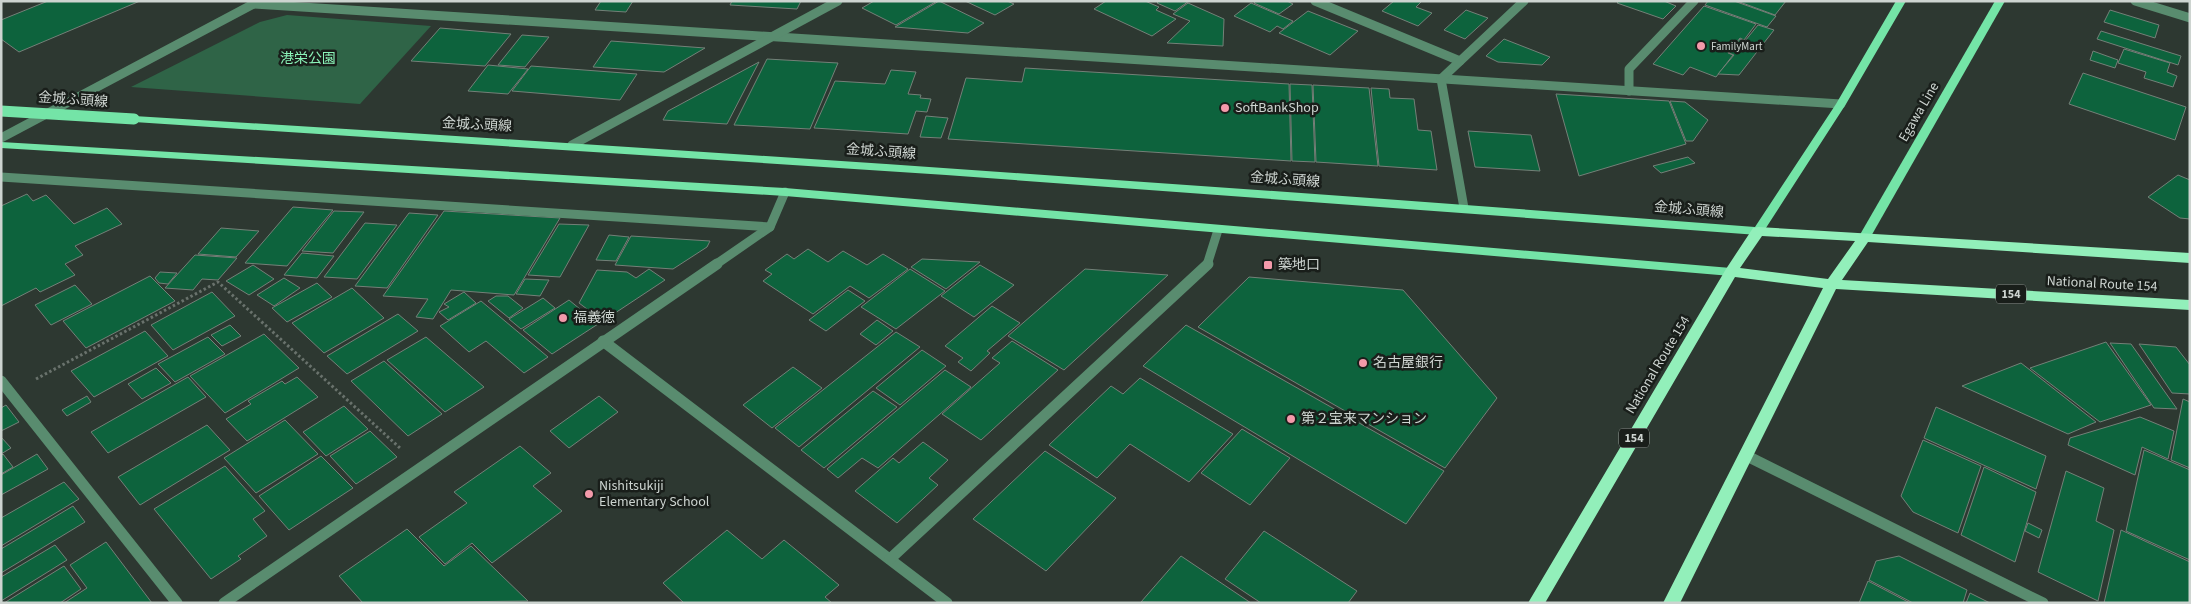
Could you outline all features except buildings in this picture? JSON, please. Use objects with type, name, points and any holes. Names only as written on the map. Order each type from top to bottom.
[{"type":"highway","points":[[1758,231],[2190,258]]},
{"type":"highway","name":"National Route 154","points":[[1536,603],[1731,272],[1758,231]]},
{"type":"highway","points":[[1670,603],[1832,284],[1864,238]]},
{"type":"highway","name":"National Route 154","points":[[1731,272],[1832,284],[2190,305]]},
{"type":"main road","points":[[1758,231],[1841,104],[1901,1]]},
{"type":"main road","name":"Egawa Line","points":[[1864,238],[2000,1]]},
{"type":"main road","name":"金城ふ頭線","points":[[1,111],[572,146],[1464,208],[1758,231]]},
{"type":"main road","points":[[1,145],[785,192],[1731,272]]},
{"type":"street","points":[[572,146],[838,1]]},
{"type":"street","points":[[1315,1],[1460,60]]},
{"type":"street","points":[[1441,79],[1524,1]]},
{"type":"street","points":[[1629,91],[1630,69],[1694,1]]},
{"type":"street","points":[[2135,1],[2190,18]]},
{"type":"street","points":[[1,138],[256,2],[1841,104]]},
{"type":"street","points":[[1441,79],[1464,208]]},
{"type":"street","points":[[1,177],[770,227]]},
{"type":"street","points":[[224,603],[770,227],[785,192]]},
{"type":"street","points":[[890,559],[1207,266],[1218,230]]},
{"type":"street","points":[[603,341],[947,603]]},
{"type":"street","points":[[1,381],[177,603]]},
{"type":"street","points":[[1745,455],[2043,603]]},
{"type":"path","points":[[11,393],[218,282],[421,467]]},
{"type":"green space","name":"港栄公園","points":[[287,15],[431,26],[360,104],[131,87],[260,22]]},
{"type":"place","name":"FamilyMart","points":[[1701,46]]},
{"type":"place","name":"SoftBankShop","points":[[1225,108]]},
{"type":"place","name":"築地口","points":[[1268,265]]},
{"type":"place","name":"福義徳","points":[[563,318]]},
{"type":"place","name":"名古屋銀行","points":[[1363,363]]},
{"type":"place","name":"第２宝来マンション","points":[[1291,419]]},
{"type":"place","name":"Nishitsukiji Elementary School","points":[[589,494]]}]
